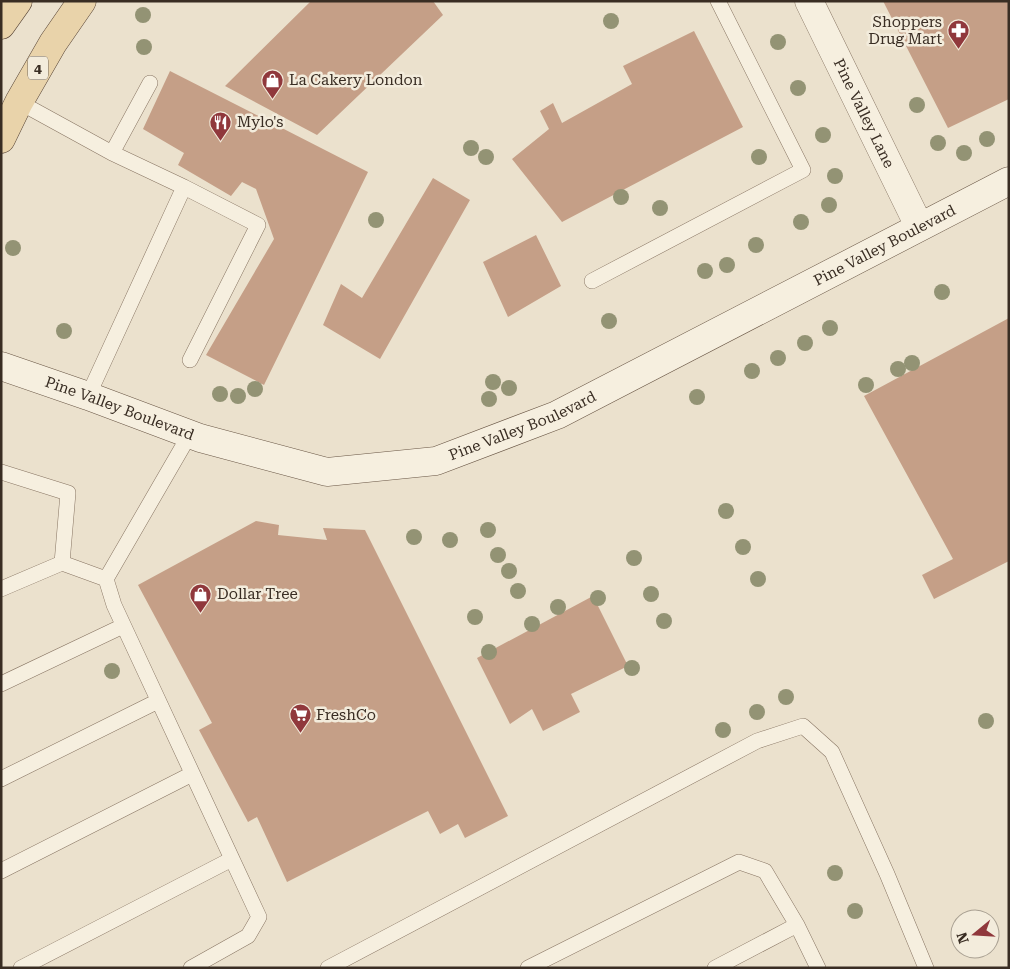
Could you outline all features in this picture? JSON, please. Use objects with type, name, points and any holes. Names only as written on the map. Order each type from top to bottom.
[{"type":"main road","points":[[1,25],[18,1]]},
{"type":"main road","name":"4","points":[[1,140],[19,102],[53,42],[82,1]]},
{"type":"street","name":"Pine Valley Lane","points":[[809,1],[919,226]]},
{"type":"street","name":"Pine Valley Boulevard","points":[[1,366],[190,434],[327,472],[436,461],[556,415],[1009,180]]},
{"type":"lane","points":[[592,281],[803,170],[718,1]]},
{"type":"lane","points":[[112,152],[150,82]]},
{"type":"lane","points":[[19,102],[112,152],[258,225],[190,360]]},
{"type":"lane","points":[[88,396],[184,187]]},
{"type":"lane","points":[[190,434],[106,579],[123,626],[259,917],[248,936],[190,968]]},
{"type":"lane","points":[[1,472],[68,493],[62,563]]},
{"type":"lane","points":[[1,589],[62,563],[106,579]]},
{"type":"lane","points":[[1,684],[123,626]]},
{"type":"lane","points":[[1,779],[158,701]]},
{"type":"lane","points":[[328,968],[757,741],[802,726],[832,752],[887,874],[926,968]]},
{"type":"lane","points":[[1,871],[192,774]]},
{"type":"lane","points":[[21,968],[232,859]]},
{"type":"lane","points":[[528,968],[739,862],[765,871],[797,925],[818,968]]},
{"type":"lane","points":[[715,968],[797,925]]},
{"type":"building","points":[[311,1],[433,1],[443,15],[317,135],[225,86]]},
{"type":"building","name":"Shoppers Drug Mart","points":[[883,1],[1009,1],[1009,99],[948,128]]},
{"type":"building","points":[[694,31],[743,127],[562,222],[512,159],[549,129],[540,111],[553,103],[562,123],[632,84],[623,66]]},
{"type":"building","points":[[170,71],[368,172],[264,385],[206,355],[274,239],[256,189],[242,182],[231,196],[178,165],[184,153],[143,129]]},
{"type":"building","points":[[433,178],[470,200],[380,359],[323,325],[341,284],[362,298]]},
{"type":"building","points":[[536,235],[561,286],[508,317],[483,262]]},
{"type":"building","points":[[1009,318],[1009,561],[934,599],[922,575],[953,559],[864,396]]},
{"type":"building","points":[[256,521],[279,525],[278,535],[327,540],[323,528],[365,530],[508,816],[465,838],[458,824],[440,834],[428,811],[287,882],[257,817],[248,822],[199,730],[212,723],[138,585]]},
{"type":"building","points":[[593,596],[628,666],[571,694],[580,712],[543,731],[532,709],[510,724],[477,658]]},
{"type":"place","name":"Shoppers Drug Mart","points":[[958,50]]},
{"type":"place","name":"La Cakery London","points":[[273,99]]},
{"type":"place","name":"Mylo's","points":[[221,141]]},
{"type":"place","name":"Dollar Tree","points":[[201,613]]},
{"type":"place","name":"FreshCo","points":[[300,734]]}]
